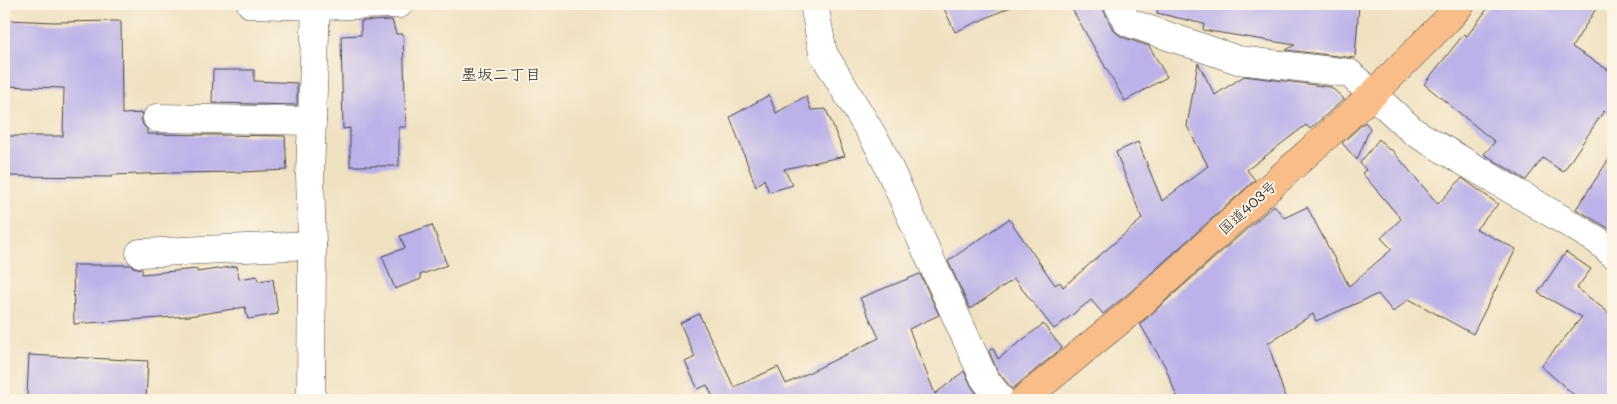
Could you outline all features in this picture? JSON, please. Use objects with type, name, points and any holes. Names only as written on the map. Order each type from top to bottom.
[{"type":"highway","name":"国道403号","points":[[1023,400],[1138,305],[1372,95],[1461,4]]},
{"type":"street","points":[[251,4],[316,6],[399,4]]},
{"type":"street","points":[[814,4],[823,53],[880,148],[984,378],[1002,400]]},
{"type":"street","points":[[1118,4],[1127,22],[1238,60],[1349,73],[1414,132],[1597,240],[1613,254]]},
{"type":"street","points":[[311,400],[312,245],[310,174],[316,6]]},
{"type":"street","points":[[158,118],[312,121]]},
{"type":"street","points":[[140,253],[312,245]]},
{"type":"building","points":[[942,4],[1017,4],[955,32]]},
{"type":"building","points":[[1069,4],[1102,4],[1113,30],[1122,37],[1149,46],[1167,77],[1125,101]]},
{"type":"building","points":[[1158,4],[1359,4],[1355,58],[1286,50],[1295,45],[1203,30],[1204,24],[1157,13]]},
{"type":"building","points":[[1491,4],[1599,4],[1572,47],[1613,73],[1613,117],[1604,111],[1563,172],[1543,158],[1526,180],[1484,154],[1495,142],[1424,84],[1464,34],[1467,36]]},
{"type":"building","points":[[8,20],[54,22],[121,21],[122,114],[143,113],[141,118],[143,125],[147,129],[147,134],[285,136],[287,170],[112,175],[112,177],[4,176],[4,136],[63,136],[64,88],[4,86],[4,40],[8,40]]},
{"type":"building","points":[[392,20],[396,34],[403,34],[406,127],[399,127],[399,166],[350,166],[350,128],[343,129],[341,36],[361,35],[361,21]]},
{"type":"building","points":[[1198,63],[1215,95],[1244,76],[1331,87],[1344,99],[1310,129],[1306,125],[1247,170],[1255,180],[1103,314],[1091,300],[1054,329],[1014,279],[970,309],[948,261],[1009,219],[1055,285],[1060,282],[1063,287],[1142,219],[1116,152],[1138,142],[1162,201],[1208,166],[1187,126]]},
{"type":"building","points":[[213,70],[254,70],[254,81],[297,83],[297,105],[212,103]]},
{"type":"building","points":[[769,95],[776,113],[806,96],[811,110],[826,109],[845,156],[784,169],[793,185],[769,192],[764,179],[756,187],[730,117]]},
{"type":"building","points":[[1365,122],[1370,128],[1357,160],[1342,143]]},
{"type":"building","points":[[1379,139],[1389,150],[1391,149],[1438,204],[1462,178],[1498,204],[1476,229],[1516,249],[1473,334],[1409,299],[1393,312],[1378,294],[1316,321],[1313,314],[1268,343],[1286,400],[1178,400],[1165,366],[1140,324],[1274,205],[1284,218],[1307,207],[1349,286],[1392,249],[1381,238],[1401,219],[1362,173],[1366,170],[1360,163]]},
{"type":"building","points":[[1613,153],[1613,231],[1576,209]]},
{"type":"building","points":[[432,225],[447,265],[420,275],[421,279],[395,289],[382,256],[405,248],[400,236]]},
{"type":"building","points":[[1566,252],[1591,269],[1577,288],[1613,316],[1613,400],[1580,400],[1541,366],[1582,317],[1538,293]]},
{"type":"building","points":[[73,265],[130,265],[142,269],[142,274],[197,269],[197,272],[237,266],[239,279],[257,276],[258,281],[273,279],[278,314],[248,319],[245,307],[189,316],[74,324]]},
{"type":"building","points":[[920,274],[939,315],[909,329],[935,394],[964,371],[981,400],[704,400],[713,397],[707,385],[698,389],[685,362],[695,357],[680,323],[699,314],[734,387],[778,367],[786,384],[879,338],[860,298]]},
{"type":"building","points":[[1043,324],[1062,348],[1012,389],[997,370],[989,351],[993,348],[998,359]]},
{"type":"building","points":[[29,355],[148,361],[146,400],[101,400],[27,396]]},
{"type":"district","name":"墨坂二丁目","points":[[501,73]]}]
